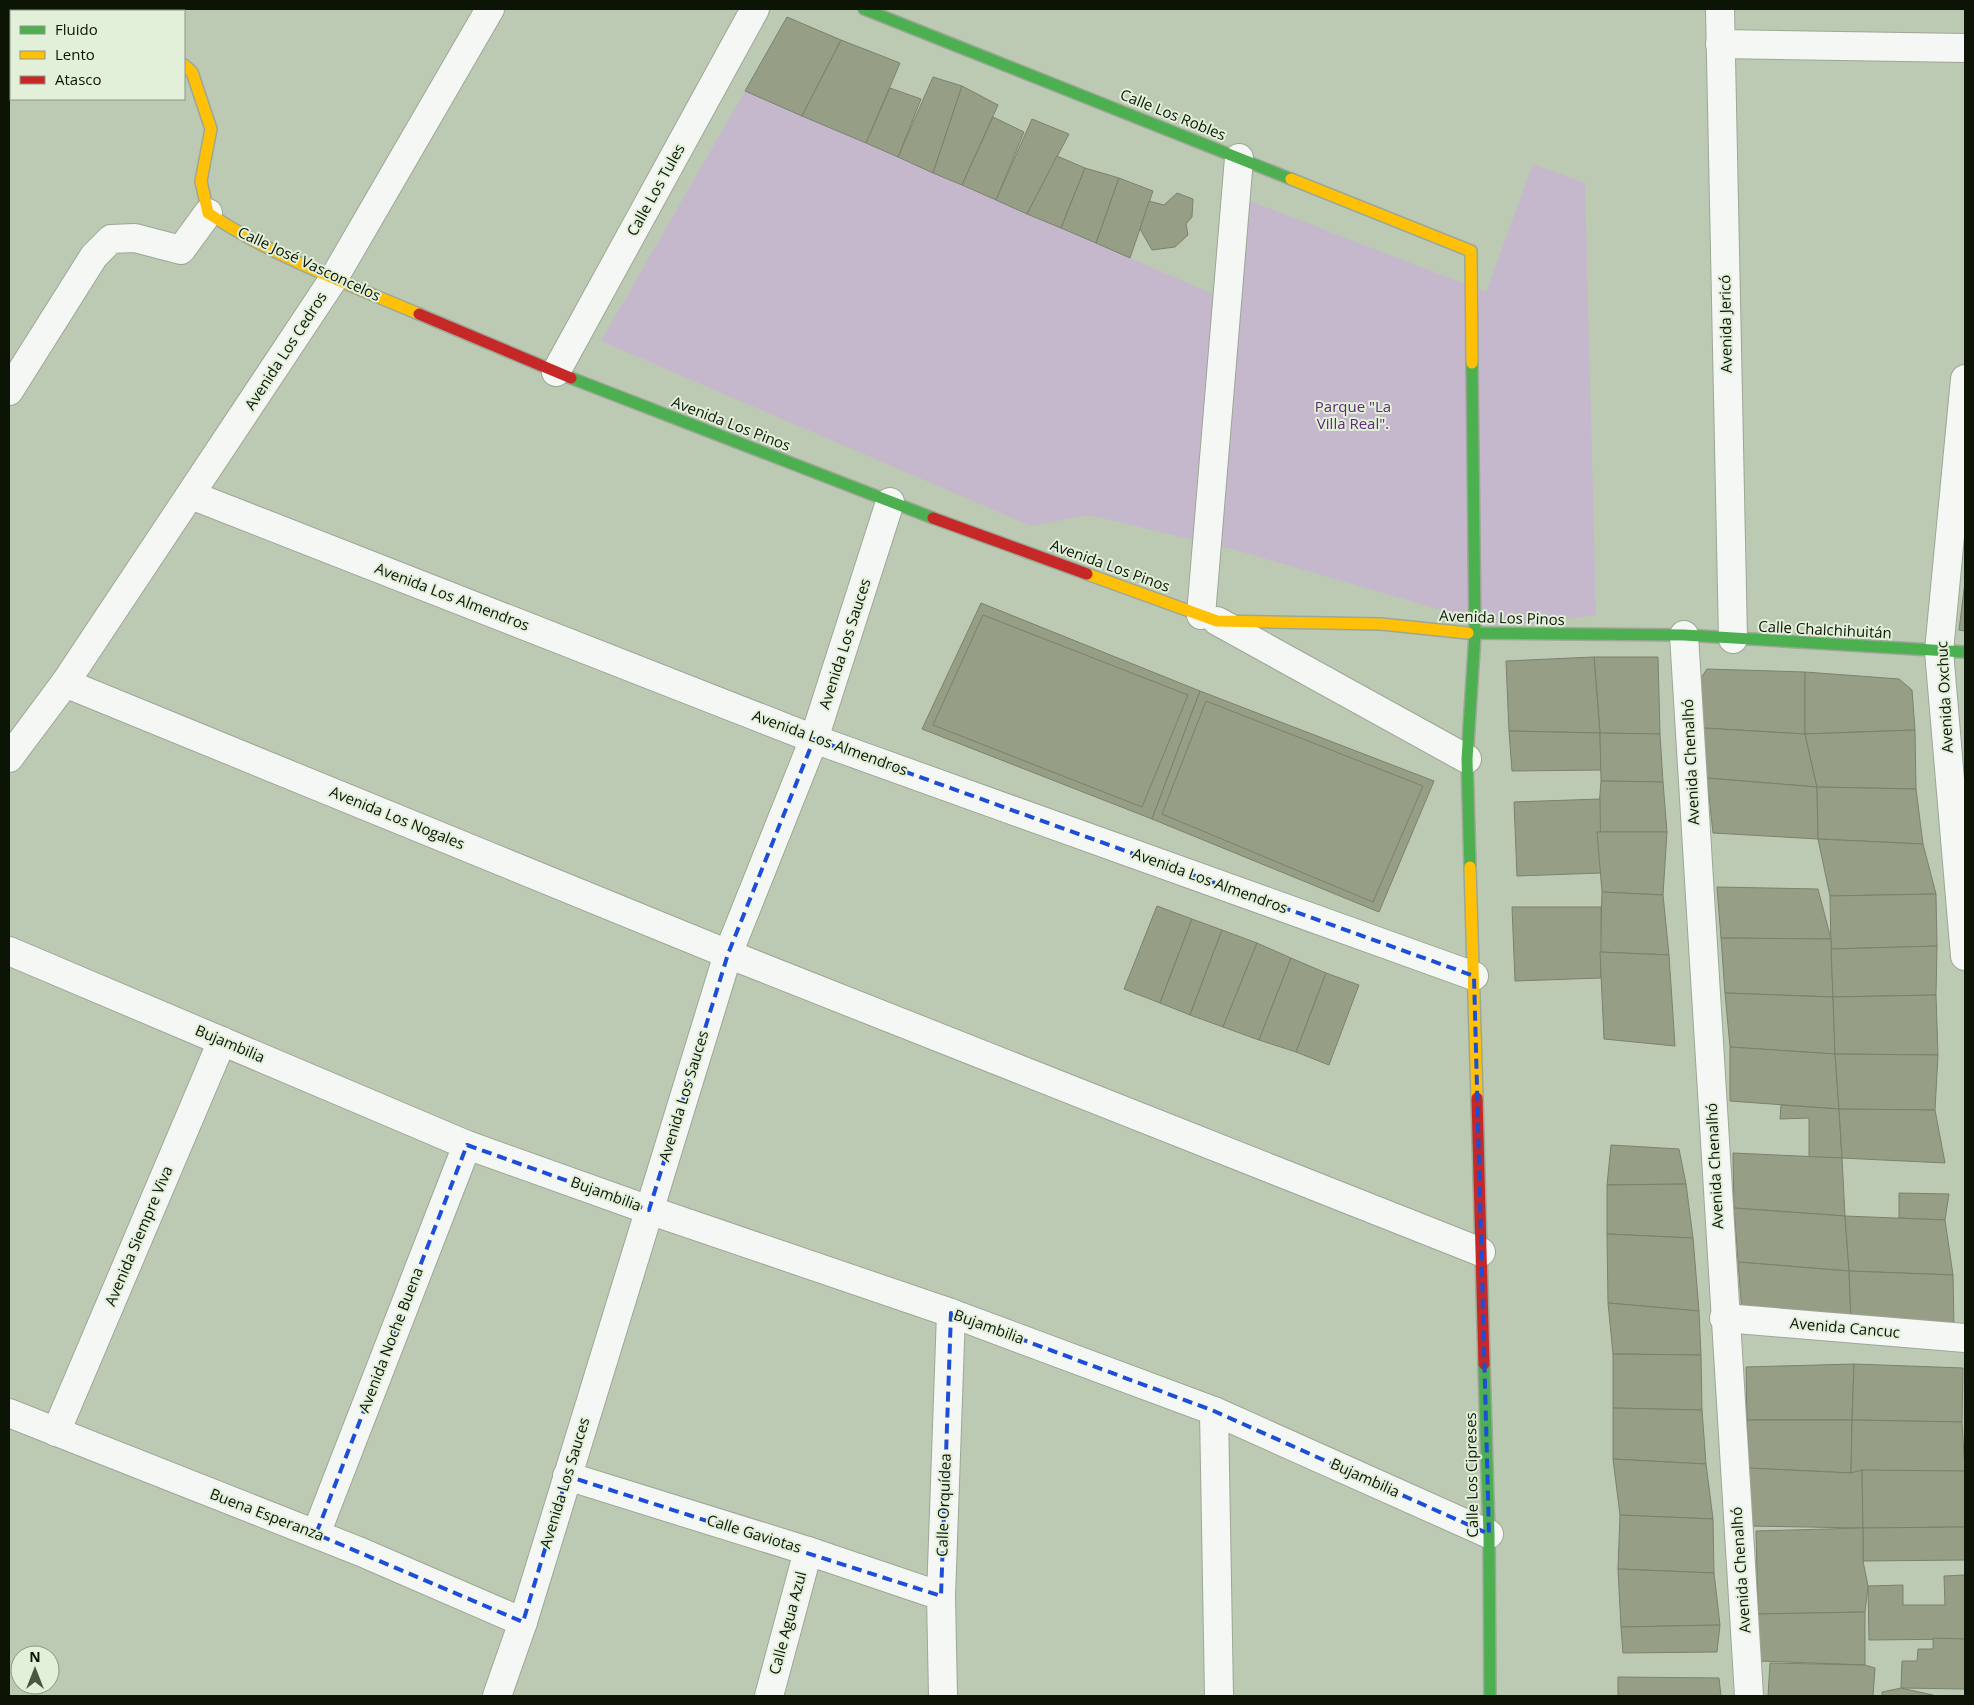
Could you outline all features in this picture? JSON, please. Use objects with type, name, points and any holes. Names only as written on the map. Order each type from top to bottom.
[{"type":"street","name":"Avenida Los Cedros","points":[[9,758],[65,683],[334,278],[490,9]]},
{"type":"street","name":"Calle Los Tules","points":[[556,372],[756,9]]},
{"type":"street","name":"Calle Los Robles","points":[[864,9],[1471,251]]},
{"type":"street","name":"Avenida Jericó","points":[[1720,9],[1733,640]]},
{"type":"street","points":[[1720,44],[1965,48]]},
{"type":"street","points":[[9,391],[94,256],[110,239],[135,238],[181,250],[208,213],[201,180],[211,129],[192,72],[185,66]]},
{"type":"street","points":[[1239,158],[1209,618],[1467,759]]},
{"type":"street","name":"Calle José Vasconcelos","points":[[208,213],[232,229],[334,278],[556,372]]},
{"type":"street","name":"Calle Los Cipreses","points":[[1471,251],[1475,634],[1467,759],[1488,1534],[1490,1696]]},
{"type":"street","name":"Avenida Los Pinos","points":[[556,372],[890,502],[1209,618],[1382,624],[1475,634],[1684,635]]},
{"type":"street","name":"Avenida Oxchuc","points":[[1965,379],[1952,652],[1965,956]]},
{"type":"street","name":"Avenida Los Almendros","points":[[191,495],[814,738],[1474,976]]},
{"type":"street","name":"Avenida Los Sauces","points":[[497,1696],[523,1622],[728,954],[814,738],[890,502]]},
{"type":"street","name":"Calle Chalchihuitán","points":[[1684,635],[1733,640],[1952,652]]},
{"type":"street","name":"Avenida Chenalhó","points":[[1684,635],[1724,1318],[1749,1696]]},
{"type":"street","name":"Avenida Los Nogales","points":[[65,683],[728,954],[1481,1252]]},
{"type":"street","name":"Bujambilia","points":[[9,951],[467,1145],[649,1210],[952,1313],[1214,1411],[1488,1534]]},
{"type":"street","name":"Avenida Siempre Viva","points":[[56,1432],[222,1041]]},
{"type":"street","name":"Avenida Noche Buena","points":[[316,1534],[467,1145]]},
{"type":"street","name":"Calle Orquídea","points":[[943,1696],[941,1596],[952,1313]]},
{"type":"street","name":"Avenida Cancuc","points":[[1724,1318],[1965,1338]]},
{"type":"street","points":[[1214,1411],[1219,1696]]},
{"type":"street","name":"Buena Esperanza","points":[[9,1413],[316,1534],[523,1622]]},
{"type":"street","name":"Calle Gaviotas","points":[[567,1476],[808,1551],[941,1596]]},
{"type":"street","name":"Calle Agua Azul","points":[[769,1696],[808,1551]]},
{"type":"highlighted area","points":[[814,739],[1474,976],[1489,1534],[1214,1411],[951,1313],[941,1596],[567,1476],[523,1622],[316,1534],[467,1145],[649,1210],[728,954]]},
{"type":"green space","name":"Parque \"La Villa Real\".","points":[[745,91],[1234,303],[1247,200],[1486,292],[1533,164],[1585,183],[1596,615],[1499,627],[1232,549],[1089,515],[1031,526],[601,341]]},
{"type":"building","points":[[787,17],[841,40],[802,116],[745,91]]},
{"type":"building","points":[[841,40],[900,63],[866,143],[802,116]]},
{"type":"building","points":[[933,77],[962,86],[933,173],[898,157]]},
{"type":"building","points":[[962,86],[998,105],[962,185],[933,173]]},
{"type":"building","points":[[890,88],[921,99],[898,157],[866,143]]},
{"type":"building","points":[[993,117],[1024,132],[996,200],[962,185]]},
{"type":"building","points":[[1032,119],[1069,134],[1027,214],[996,200]]},
{"type":"building","points":[[1057,156],[1085,168],[1061,228],[1027,214]]},
{"type":"building","points":[[1085,168],[1119,178],[1096,243],[1061,228]]},
{"type":"building","points":[[1119,178],[1153,191],[1130,258],[1096,243]]},
{"type":"building","points":[[1177,193],[1193,199],[1192,217],[1186,224],[1188,235],[1175,247],[1152,250],[1140,229],[1149,201],[1164,205]]},
{"type":"building","points":[[1965,582],[1965,631],[1959,630]]},
{"type":"building","points":[[981,603],[1200,691],[1152,819],[922,729]]},
{"type":"building","points":[[983,615],[1188,695],[1142,807],[933,725]]},
{"type":"building","points":[[1594,657],[1658,657],[1660,734],[1600,733]]},
{"type":"building","points":[[1594,657],[1600,733],[1509,731],[1506,661]]},
{"type":"building","points":[[1707,669],[1805,672],[1805,734],[1703,728],[1699,681]]},
{"type":"building","points":[[1805,672],[1899,679],[1912,690],[1915,730],[1805,734]]},
{"type":"building","points":[[1200,691],[1434,781],[1379,912],[1152,819]]},
{"type":"building","points":[[1206,701],[1423,786],[1373,902],[1162,814]]},
{"type":"building","points":[[1703,728],[1805,734],[1817,787],[1707,778]]},
{"type":"building","points":[[1915,730],[1916,789],[1817,787],[1805,734]]},
{"type":"building","points":[[1509,731],[1600,733],[1601,770],[1512,771]]},
{"type":"building","points":[[1600,733],[1660,734],[1663,782],[1601,781]]},
{"type":"building","points":[[1707,778],[1817,787],[1818,839],[1713,833]]},
{"type":"building","points":[[1601,781],[1663,782],[1667,832],[1597,832]]},
{"type":"building","points":[[1817,787],[1916,789],[1923,844],[1818,839]]},
{"type":"building","points":[[1600,799],[1601,873],[1517,876],[1514,802]]},
{"type":"building","points":[[1597,832],[1667,832],[1663,895],[1602,892]]},
{"type":"building","points":[[1818,839],[1923,844],[1936,894],[1830,896]]},
{"type":"building","points":[[1717,887],[1818,889],[1831,939],[1721,938]]},
{"type":"building","points":[[1602,892],[1663,895],[1669,955],[1600,952]]},
{"type":"building","points":[[1936,894],[1937,946],[1831,949],[1830,896]]},
{"type":"building","points":[[1157,906],[1192,919],[1160,1003],[1124,989]]},
{"type":"building","points":[[1512,907],[1601,907],[1601,978],[1515,981]]},
{"type":"building","points":[[1192,919],[1222,930],[1190,1015],[1160,1003]]},
{"type":"building","points":[[1222,930],[1257,943],[1223,1027],[1190,1015]]},
{"type":"building","points":[[1721,938],[1831,939],[1833,997],[1725,993]]},
{"type":"building","points":[[1257,943],[1291,958],[1259,1040],[1223,1027]]},
{"type":"building","points":[[1937,946],[1936,995],[1833,997],[1831,949]]},
{"type":"building","points":[[1600,952],[1669,955],[1675,1046],[1604,1039]]},
{"type":"building","points":[[1291,958],[1326,973],[1296,1052],[1259,1040]]},
{"type":"building","points":[[1326,973],[1359,985],[1329,1065],[1296,1052]]},
{"type":"building","points":[[1725,993],[1833,997],[1835,1054],[1730,1047]]},
{"type":"building","points":[[1936,995],[1938,1055],[1835,1054],[1833,997]]},
{"type":"building","points":[[1730,1047],[1835,1054],[1839,1109],[1730,1101]]},
{"type":"building","points":[[1835,1054],[1938,1055],[1935,1110],[1839,1109]]},
{"type":"building","points":[[1781,1105],[1839,1109],[1842,1158],[1809,1157],[1809,1118],[1780,1119]]},
{"type":"building","points":[[1839,1109],[1935,1110],[1945,1163],[1842,1158]]},
{"type":"building","points":[[1611,1145],[1679,1149],[1686,1184],[1607,1185]]},
{"type":"building","points":[[1733,1153],[1842,1158],[1845,1216],[1734,1208]]},
{"type":"building","points":[[1686,1184],[1693,1238],[1607,1234],[1607,1185]]},
{"type":"building","points":[[1899,1193],[1949,1194],[1945,1220],[1899,1218]]},
{"type":"building","points":[[1734,1208],[1845,1216],[1849,1271],[1738,1262]]},
{"type":"building","points":[[1845,1216],[1945,1220],[1953,1275],[1849,1271]]},
{"type":"building","points":[[1607,1234],[1693,1238],[1699,1311],[1608,1303]]},
{"type":"building","points":[[1738,1262],[1849,1271],[1851,1319],[1742,1312]]},
{"type":"building","points":[[1849,1271],[1953,1275],[1954,1328],[1851,1319]]},
{"type":"building","points":[[1608,1303],[1699,1311],[1701,1355],[1613,1354]]},
{"type":"building","points":[[1613,1354],[1701,1355],[1702,1410],[1613,1408]]},
{"type":"building","points":[[1854,1364],[1852,1420],[1747,1420],[1746,1367]]},
{"type":"building","points":[[1854,1364],[1963,1368],[1962,1422],[1852,1420]]},
{"type":"building","points":[[1613,1408],[1702,1410],[1706,1464],[1613,1459]]},
{"type":"building","points":[[1747,1420],[1852,1420],[1851,1473],[1749,1468]]},
{"type":"building","points":[[1852,1420],[1962,1422],[1965,1471],[1851,1473]]},
{"type":"building","points":[[1613,1459],[1706,1464],[1713,1519],[1620,1515]]},
{"type":"building","points":[[1749,1468],[1851,1473],[1862,1470],[1863,1528],[1749,1526]]},
{"type":"building","points":[[1862,1470],[1965,1471],[1965,1527],[1863,1528]]},
{"type":"building","points":[[1620,1515],[1713,1519],[1714,1573],[1618,1569]]},
{"type":"building","points":[[1965,1527],[1965,1560],[1863,1561],[1863,1528]]},
{"type":"building","points":[[1863,1528],[1863,1561],[1868,1586],[1865,1612],[1758,1614],[1756,1531]]},
{"type":"building","points":[[1618,1569],[1714,1573],[1720,1625],[1621,1627]]},
{"type":"building","points":[[1965,1575],[1965,1639],[1869,1640],[1868,1586],[1903,1585],[1903,1605],[1945,1605],[1944,1576]]},
{"type":"building","points":[[1865,1612],[1865,1665],[1760,1661],[1758,1614]]},
{"type":"building","points":[[1720,1625],[1717,1652],[1623,1653],[1621,1627]]},
{"type":"building","points":[[1933,1638],[1965,1639],[1965,1689],[1901,1688],[1902,1661],[1917,1661],[1918,1649],[1933,1649]]},
{"type":"building","points":[[1770,1663],[1865,1665],[1875,1668],[1873,1696],[1768,1696]]},
{"type":"building","points":[[1618,1677],[1719,1678],[1721,1696],[1618,1696]]},
{"type":"building","points":[[1901,1688],[1933,1696],[1882,1696],[1882,1692]]},
{"type":"traffic: fast","points":[[864,9],[1291,179]]},
{"type":"traffic: fast","points":[[1470,867],[1467,759],[1475,634],[1472,363]]},
{"type":"traffic: fast","points":[[571,378],[933,518]]},
{"type":"traffic: fast","points":[[1468,633],[1684,635],[1965,652]]},
{"type":"traffic: fast","points":[[1484,1364],[1489,1534],[1490,1696]]},
{"type":"traffic: slow","points":[[185,66],[192,72],[211,129],[201,181],[208,213],[284,256],[419,314]]},
{"type":"traffic: slow","points":[[1291,179],[1471,251],[1472,363]]},
{"type":"traffic: slow","points":[[1087,574],[1217,621],[1381,624],[1468,633]]},
{"type":"traffic: slow","points":[[1470,867],[1477,1098]]},
{"type":"traffic: jam","points":[[419,314],[571,378]]},
{"type":"traffic: jam","points":[[933,518],[1087,574]]},
{"type":"traffic: jam","points":[[1477,1098],[1484,1364]]}]
